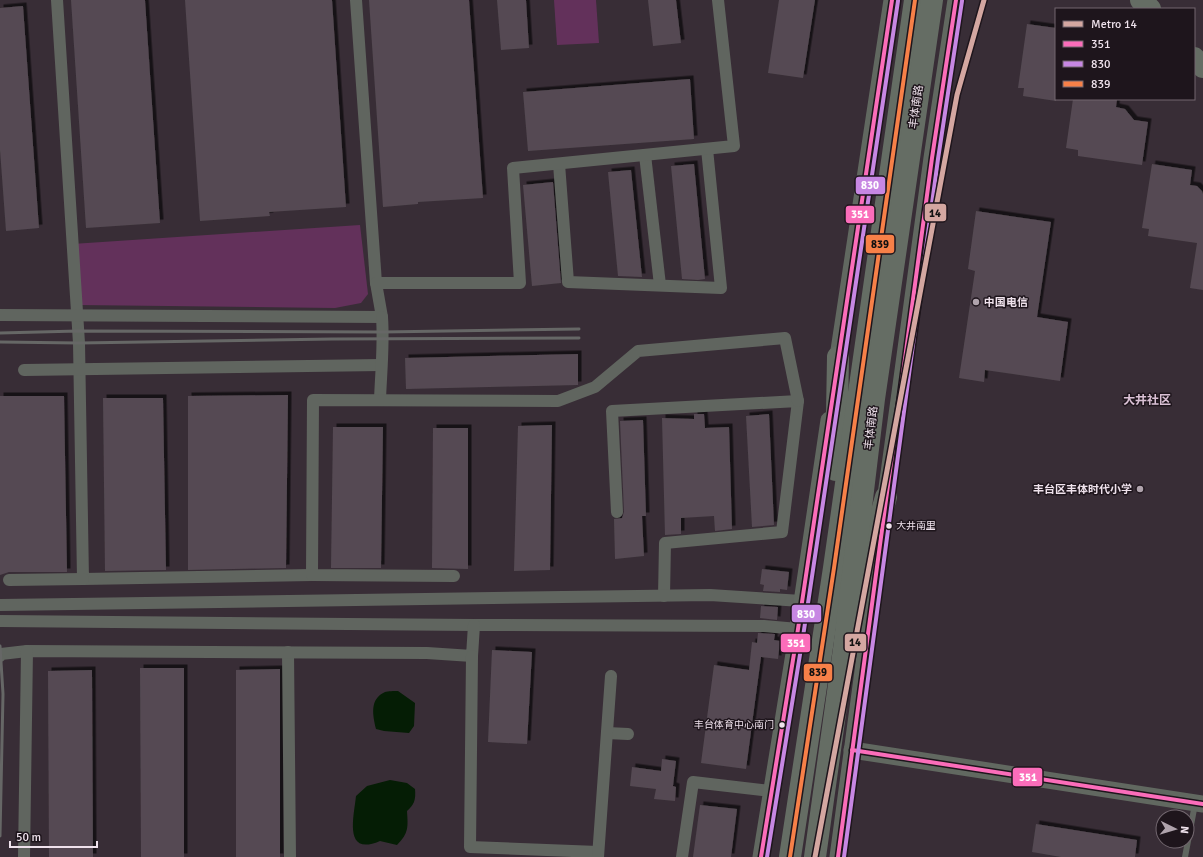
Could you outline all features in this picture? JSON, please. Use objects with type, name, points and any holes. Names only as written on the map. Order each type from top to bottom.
[{"type":"highway","name":"丰体南路","points":[[815,857],[844,649],[866,398],[914,0]]},
{"type":"highway","name":"丰体南路","points":[[790,857],[834,568],[866,398],[932,0]]},
{"type":"highway","points":[[1141,0],[1149,8]]},
{"type":"highway","points":[[1195,59],[1203,67]]},
{"type":"highway","points":[[834,568],[838,357]]},
{"type":"highway","points":[[844,649],[886,497]]},
{"type":"street","points":[[57,0],[79,369],[84,579]]},
{"type":"street","points":[[356,0],[376,283],[382,317],[383,339],[380,400]]},
{"type":"street","points":[[376,283],[520,283],[514,168],[734,146],[718,0]]},
{"type":"street","points":[[760,857],[798,629],[892,0]]},
{"type":"street","name":"丰体南路","points":[[838,857],[932,158],[956,0]]},
{"type":"street","points":[[559,164],[568,282],[721,288],[707,149]]},
{"type":"street","points":[[645,155],[660,285]]},
{"type":"street","points":[[0,315],[382,317]]},
{"type":"street","points":[[312,575],[313,400],[558,401],[595,387],[638,351],[785,338],[798,401],[782,532],[665,543],[664,596]]},
{"type":"street","points":[[24,370],[381,365]]},
{"type":"street","points":[[617,512],[612,411],[798,401]]},
{"type":"street","points":[[9,580],[312,575],[454,576]]},
{"type":"street","points":[[0,606],[710,595],[802,601]]},
{"type":"street","points":[[0,621],[764,626],[798,629]]},
{"type":"street","points":[[474,625],[468,852],[598,854],[610,676]]},
{"type":"street","points":[[0,656],[2,654],[27,651],[427,653],[472,656]]},
{"type":"street","points":[[24,857],[27,651]]},
{"type":"street","points":[[288,652],[290,857]]},
{"type":"street","points":[[607,733],[628,734]]},
{"type":"street","points":[[852,750],[1199,804]]},
{"type":"street","points":[[682,857],[693,782],[771,791]]},
{"type":"lane","points":[[1185,857],[1199,804]]},
{"type":"shaded area","points":[[554,0],[596,0],[599,43],[557,45]]},
{"type":"shaded area","points":[[360,225],[368,294],[361,303],[335,308],[78,305],[72,244]]},
{"type":"shaded area","points":[[398,691],[415,703],[414,726],[409,733],[376,729],[373,708],[376,699],[385,692]]},
{"type":"shaded area","points":[[390,780],[407,783],[415,789],[414,802],[407,811],[406,833],[397,845],[380,841],[360,844],[353,832],[356,796],[367,786]]},
{"type":"building","points":[[71,0],[145,0],[160,223],[86,228]]},
{"type":"building","points":[[185,0],[332,0],[346,207],[269,212],[270,216],[200,221]]},
{"type":"building","points":[[369,0],[469,0],[483,198],[418,202],[418,204],[383,207]]},
{"type":"building","points":[[497,0],[526,0],[529,48],[501,50]]},
{"type":"building","points":[[648,0],[676,0],[681,43],[653,46]]},
{"type":"building","points":[[779,0],[815,0],[803,78],[768,73]]},
{"type":"building","points":[[23,6],[39,228],[6,231],[0,150],[0,8]]},
{"type":"building","points":[[1027,24],[1055,28],[1056,101],[1023,96],[1024,88],[1018,88]]},
{"type":"building","points":[[690,79],[694,139],[528,151],[523,92]]},
{"type":"building","points":[[1073,100],[1117,100],[1116,107],[1125,109],[1134,120],[1148,122],[1142,165],[1078,156],[1078,150],[1066,148]]},
{"type":"building","points":[[694,164],[705,279],[698,280],[682,279],[671,166]]},
{"type":"building","points":[[1152,164],[1192,170],[1190,185],[1197,186],[1202,191],[1203,290],[1190,288],[1197,243],[1148,236],[1149,229],[1142,228]]},
{"type":"building","points":[[631,170],[642,277],[618,276],[608,172]]},
{"type":"building","points":[[553,182],[561,283],[532,286],[523,185]]},
{"type":"building","points":[[976,211],[1051,222],[1037,317],[1068,322],[1060,381],[985,370],[984,382],[959,378],[975,271],[968,269]]},
{"type":"building","points":[[578,354],[578,385],[406,389],[405,358]]},
{"type":"building","points":[[288,395],[286,568],[188,570],[188,396]]},
{"type":"building","points":[[0,396],[64,396],[67,572],[9,572],[0,575]]},
{"type":"building","points":[[103,398],[163,398],[166,570],[105,571]]},
{"type":"building","points":[[694,414],[704,414],[705,428],[729,427],[732,529],[715,531],[714,516],[681,518],[681,534],[665,535],[662,418],[694,419]]},
{"type":"building","points":[[769,414],[774,525],[752,527],[746,416]]},
{"type":"building","points":[[643,420],[646,516],[642,516],[644,556],[615,559],[614,519],[622,518],[624,512],[620,421]]},
{"type":"building","points":[[552,425],[550,570],[514,571],[518,426]]},
{"type":"building","points":[[333,427],[383,427],[381,568],[331,568]]},
{"type":"building","points":[[433,428],[468,428],[468,569],[432,568]]},
{"type":"building","points":[[762,569],[789,572],[787,590],[780,589],[780,592],[763,591],[764,585],[760,584]]},
{"type":"building","points":[[761,606],[778,607],[777,620],[760,618]]},
{"type":"building","points":[[758,633],[775,634],[774,640],[780,641],[778,659],[761,657],[746,769],[701,763],[714,665],[749,670],[752,642],[757,643]]},
{"type":"building","points":[[492,650],[532,652],[527,744],[488,742]]},
{"type":"building","points":[[140,668],[184,668],[184,857],[141,857]]},
{"type":"building","points":[[280,669],[280,857],[236,857],[236,670]]},
{"type":"building","points":[[92,670],[93,857],[49,857],[48,671]]},
{"type":"building","points":[[662,759],[676,761],[673,786],[676,787],[675,801],[654,799],[656,789],[630,786],[632,767],[661,771]]},
{"type":"building","points":[[700,805],[737,809],[731,857],[693,857]]},
{"type":"building","points":[[1036,824],[1137,840],[1135,857],[1061,857],[1032,852]]},
{"type":"railway","points":[[0,333],[78,331],[383,332],[579,329]]},
{"type":"railway","points":[[0,342],[79,343],[332,339],[579,338]]},
{"type":"railway","points":[[0,646],[3,694],[0,836]]},
{"type":"metro line","name":"14","points":[[815,857],[957,95],[984,0]]},
{"type":"transit line","name":"351","points":[[761,857],[798,629],[892,0]]},
{"type":"transit line","name":"839","points":[[790,857],[834,568],[915,0]]},
{"type":"transit line","name":"351","points":[[838,857],[932,158],[956,0]]},
{"type":"transit line","name":"830","points":[[767,857],[804,630],[898,1]]},
{"type":"transit line","name":"830","points":[[844,857],[938,159],[962,1]]},
{"type":"transit line","name":"351","points":[[852,750],[1203,804]]},
{"type":"place","name":"中国电信","points":[[976,302]]},
{"type":"place","name":"丰台区丰体时代小学","points":[[1140,489]]},
{"type":"place","name":"大井南里","points":[[889,526]]},
{"type":"place","name":"丰台体育中心南门","points":[[782,725]]},
{"type":"district","name":"大井社区","points":[[1147,400]]}]
